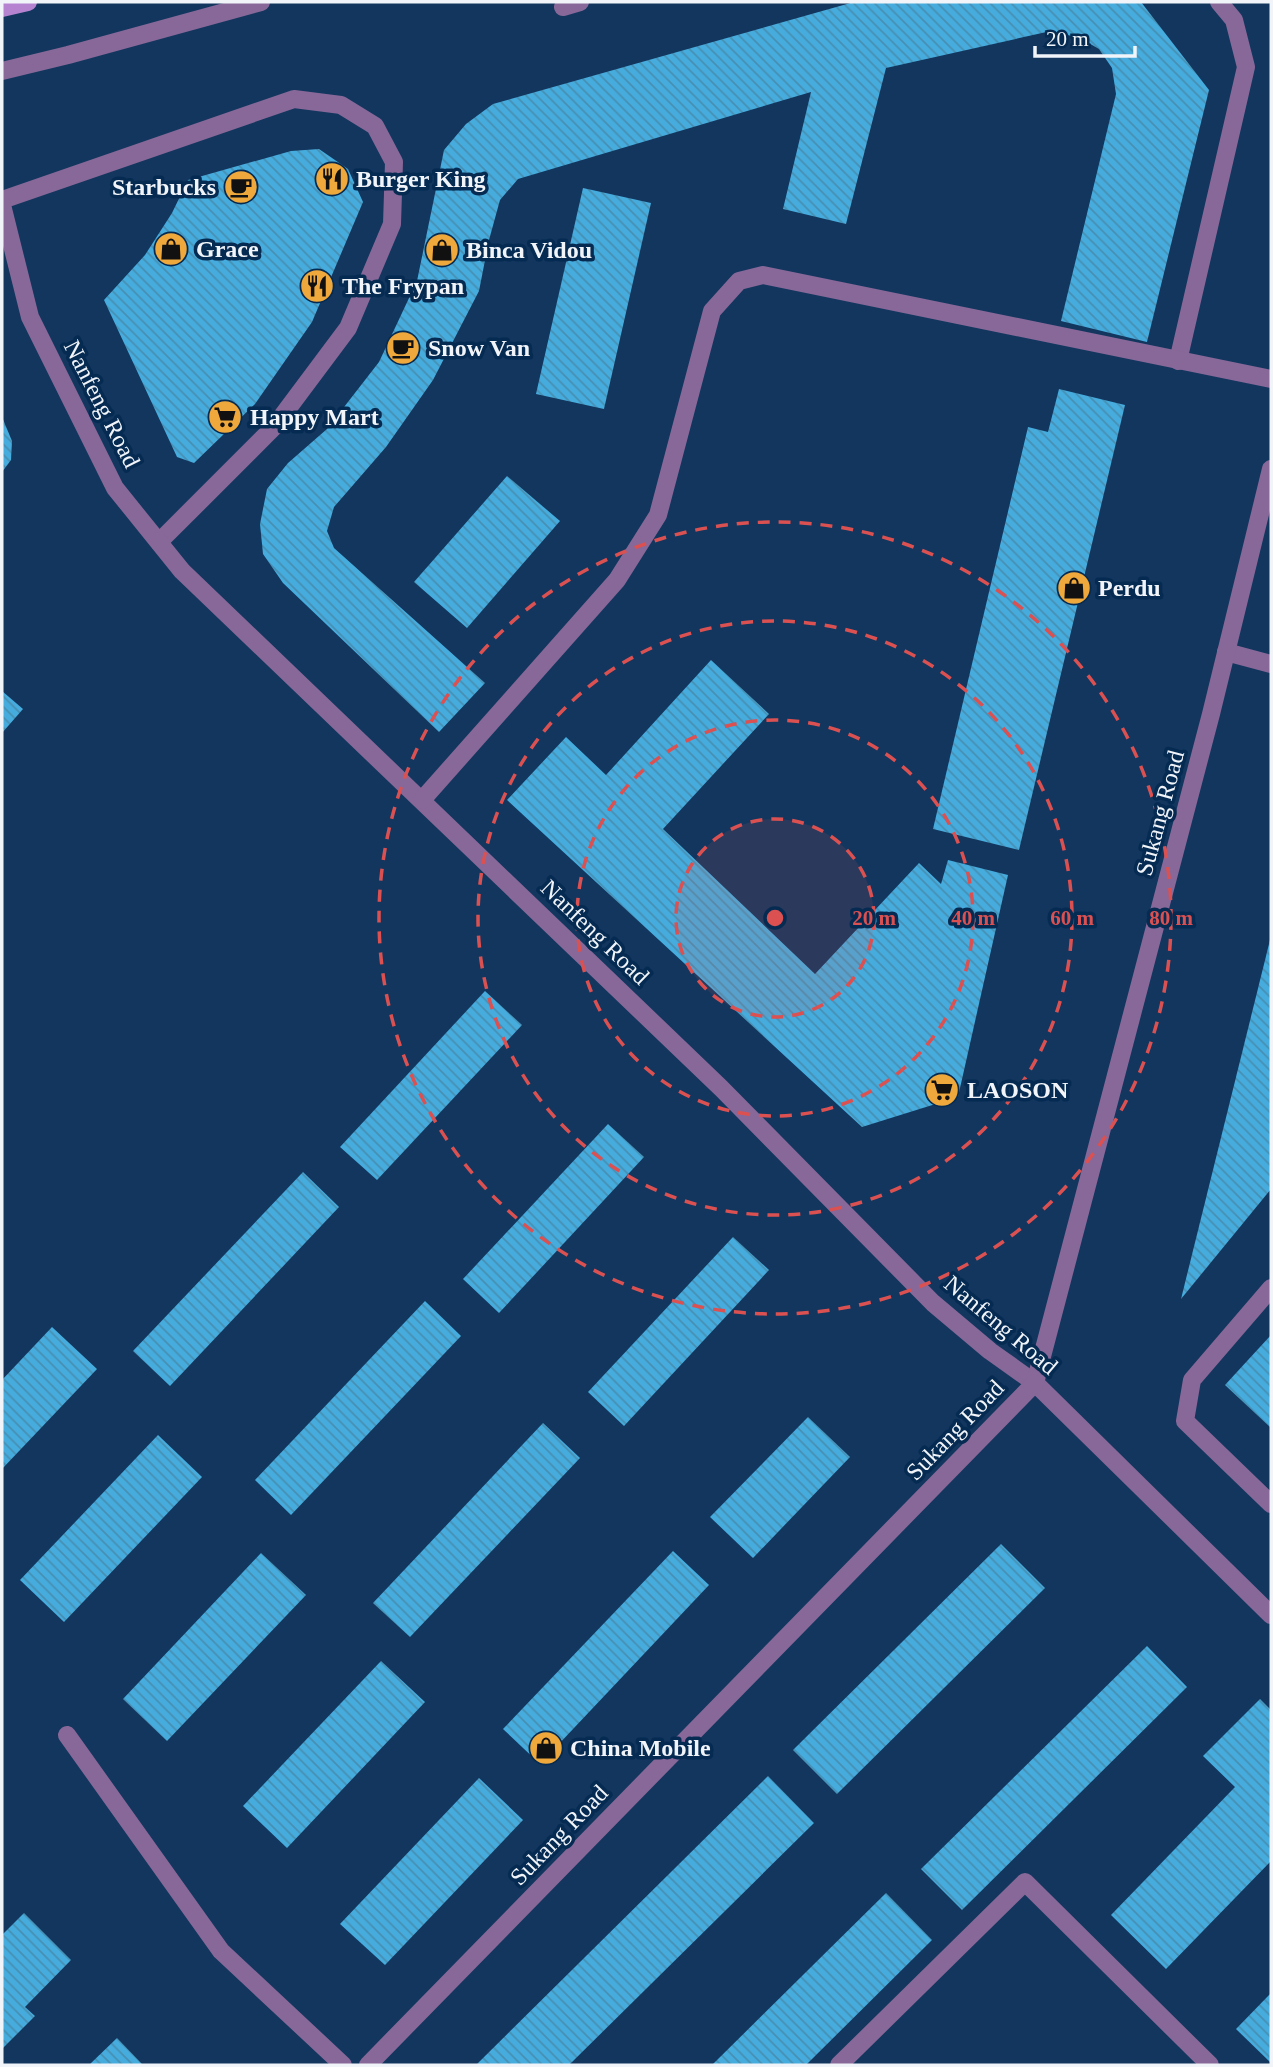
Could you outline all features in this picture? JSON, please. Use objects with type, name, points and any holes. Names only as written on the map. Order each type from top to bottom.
[{"type":"main road","points":[[2,8],[27,2]]},
{"type":"street","points":[[2,71],[261,2]]},
{"type":"street","points":[[1178,361],[1246,67],[1234,20],[1220,2]]},
{"type":"street","points":[[2,202],[294,99],[341,105],[375,126],[394,162],[392,224],[348,328],[274,427],[159,542]]},
{"type":"street","name":"Nanfeng Road","points":[[2,202],[30,317],[115,488],[182,571],[721,1088],[933,1303],[990,1352],[1035,1383],[1271,1615]]},
{"type":"street","points":[[422,800],[617,580],[658,515],[712,312],[739,281],[763,275],[1271,379]]},
{"type":"street","name":"Sukang Road","points":[[368,2065],[1035,1383],[1226,652],[1271,469]]},
{"type":"street","points":[[1226,652],[1271,664]]},
{"type":"street","points":[[1271,1288],[1192,1380],[1185,1421],[1271,1504]]},
{"type":"street","points":[[67,1735],[222,1951],[344,2065]]},
{"type":"street","points":[[838,2065],[1025,1882],[1210,2065]]},
{"type":"building","points":[[854,2],[1141,2],[1209,90],[1147,342],[1061,321],[1116,94],[1112,68],[1099,49],[1080,38],[1051,31],[886,68],[846,224],[783,209],[811,92],[518,179],[500,200],[479,291],[433,380],[386,447],[334,507],[327,531],[334,548],[485,683],[439,732],[283,583],[263,554],[260,524],[267,489],[288,463],[327,429],[379,362],[417,281],[444,150],[466,124],[493,104]]},
{"type":"building","points":[[319,149],[348,169],[363,202],[312,322],[255,404],[194,463],[177,457],[104,300],[145,255],[172,213],[188,180],[291,151]]},
{"type":"building","points":[[583,188],[651,203],[604,409],[536,394]]},
{"type":"building","points":[[1059,389],[1125,405],[1019,850],[933,829],[1028,427],[1048,432]]},
{"type":"building","points":[[2,417],[12,441],[11,460],[2,472]]},
{"type":"building","points":[[507,476],[560,521],[467,628],[414,582]]},
{"type":"building","points":[[711,660],[769,714],[663,829],[815,974],[919,863],[941,884],[948,860],[1008,875],[958,1097],[862,1127],[507,800],[566,737],[606,775]]},
{"type":"building","points":[[2,691],[23,709],[2,733]]},
{"type":"building","points":[[1270,940],[1271,1189],[1181,1299]]},
{"type":"building","points":[[485,991],[522,1025],[377,1180],[340,1147]]},
{"type":"building","points":[[608,1124],[644,1157],[499,1313],[463,1279]]},
{"type":"building","points":[[303,1172],[339,1207],[170,1386],[133,1351]]},
{"type":"building","points":[[733,1237],[769,1270],[624,1426],[588,1392]]},
{"type":"building","points":[[425,1301],[461,1336],[291,1515],[255,1480]]},
{"type":"building","points":[[52,1327],[97,1369],[2,1469],[2,1380]]},
{"type":"building","points":[[1271,1335],[1271,1428],[1225,1385]]},
{"type":"building","points":[[808,1417],[850,1457],[753,1558],[710,1517]]},
{"type":"building","points":[[543,1423],[580,1458],[410,1637],[373,1603]]},
{"type":"building","points":[[158,1435],[202,1477],[64,1622],[20,1580]]},
{"type":"building","points":[[1001,1544],[1045,1588],[837,1794],[793,1750]]},
{"type":"building","points":[[673,1551],[709,1585],[540,1764],[503,1729]]},
{"type":"building","points":[[261,1553],[306,1595],[167,1741],[123,1699]]},
{"type":"building","points":[[1147,1646],[1187,1687],[962,1910],[921,1869]]},
{"type":"building","points":[[381,1661],[425,1702],[287,1848],[243,1806]]},
{"type":"building","points":[[1260,1699],[1271,1710],[1271,1861],[1166,1969],[1111,1915],[1235,1787],[1203,1756]]},
{"type":"building","points":[[768,1776],[814,1823],[569,2065],[476,2065]]},
{"type":"building","points":[[479,1778],[523,1820],[385,1965],[340,1924]]},
{"type":"building","points":[[886,1893],[932,1940],[806,2065],[712,2065]]},
{"type":"building","points":[[24,1913],[71,1960],[25,2007],[35,2016],[2,2049],[2,1935]]},
{"type":"building","points":[[1271,1993],[1271,2063],[1236,2029]]},
{"type":"building","points":[[117,2038],[143,2065],[89,2065]]},
{"type":"place","name":"Burger King","points":[[332,179]]},
{"type":"place","name":"Starbucks","points":[[241,187]]},
{"type":"place","name":"Grace","points":[[171,249]]},
{"type":"place","name":"Binca Vidou","points":[[442,250]]},
{"type":"place","name":"The Frypan","points":[[317,286]]},
{"type":"place","name":"Snow Van","points":[[403,348]]},
{"type":"place","name":"Happy Mart","points":[[225,417]]},
{"type":"place","name":"Perdu","points":[[1074,588]]},
{"type":"place","name":"LAOSON","points":[[942,1090]]},
{"type":"place","name":"China Mobile","points":[[546,1748]]}]
